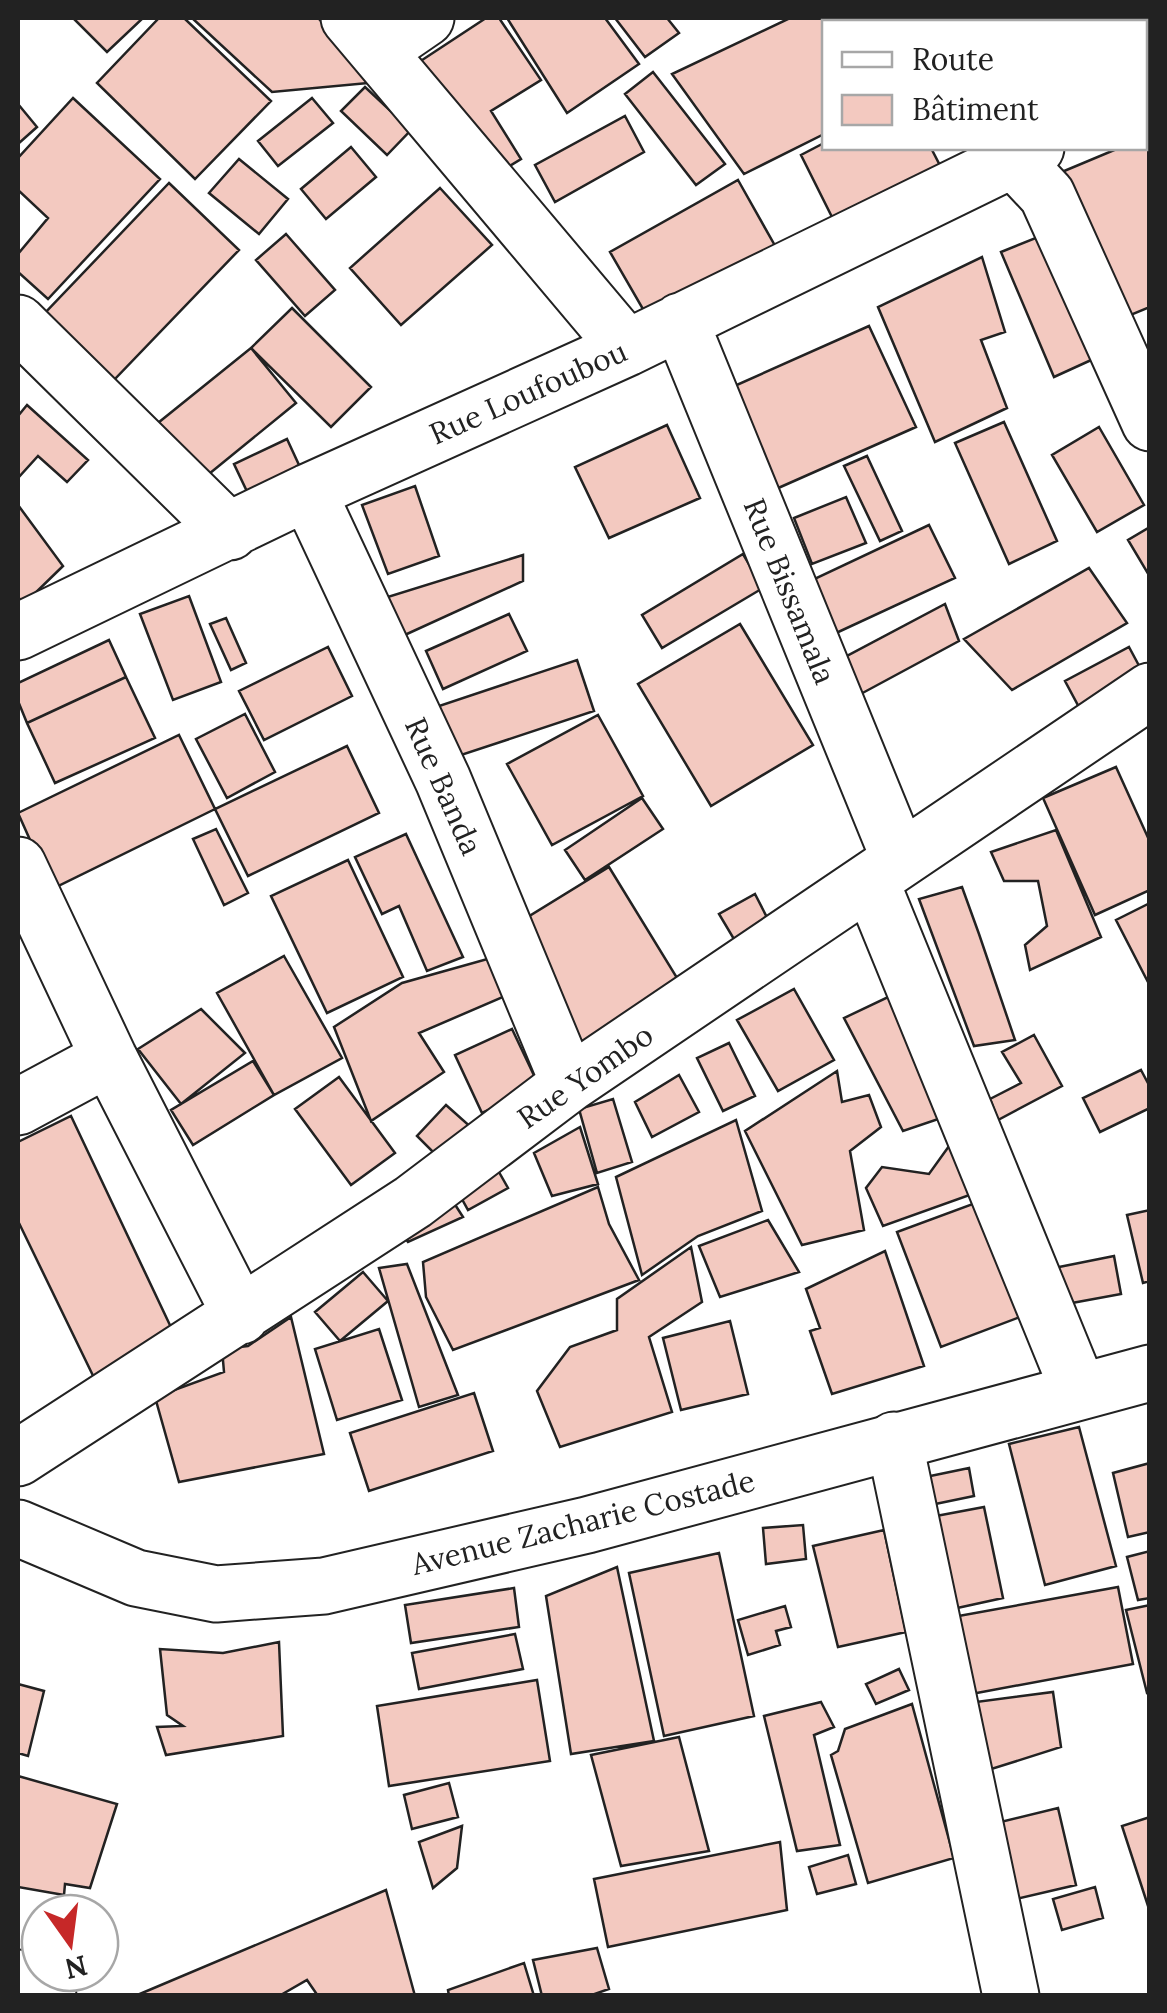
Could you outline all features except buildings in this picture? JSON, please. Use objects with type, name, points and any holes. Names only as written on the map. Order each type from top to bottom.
[{"type":"street","points":[[426,18],[363,34],[627,348]]},
{"type":"street","points":[[1017,150],[1047,195],[1150,423]]},
{"type":"street","name":"Rue Loufoubou","points":[[18,632],[308,492],[627,348],[1017,150]]},
{"type":"street","name":"Rue Bissamala","points":[[680,321],[1079,1391]]},
{"type":"street","points":[[18,324],[230,532]]},
{"type":"street","name":"Rue Banda","points":[[308,492],[443,780],[569,1084]]},
{"type":"street","name":"Rue Yombo","points":[[18,1458],[413,1202],[569,1084],[1150,691]]},
{"type":"street","points":[[18,866],[109,1058],[241,1316]]},
{"type":"street","points":[[18,1106],[109,1058]]},
{"type":"street","name":"Avenue Zacharie Costade","points":[[18,1528],[136,1578],[216,1594],[324,1586],[587,1525],[1150,1373]]},
{"type":"street","points":[[894,1440],[1011,1996]]},
{"type":"street","points":[[18,1978],[48,1996]]}]
